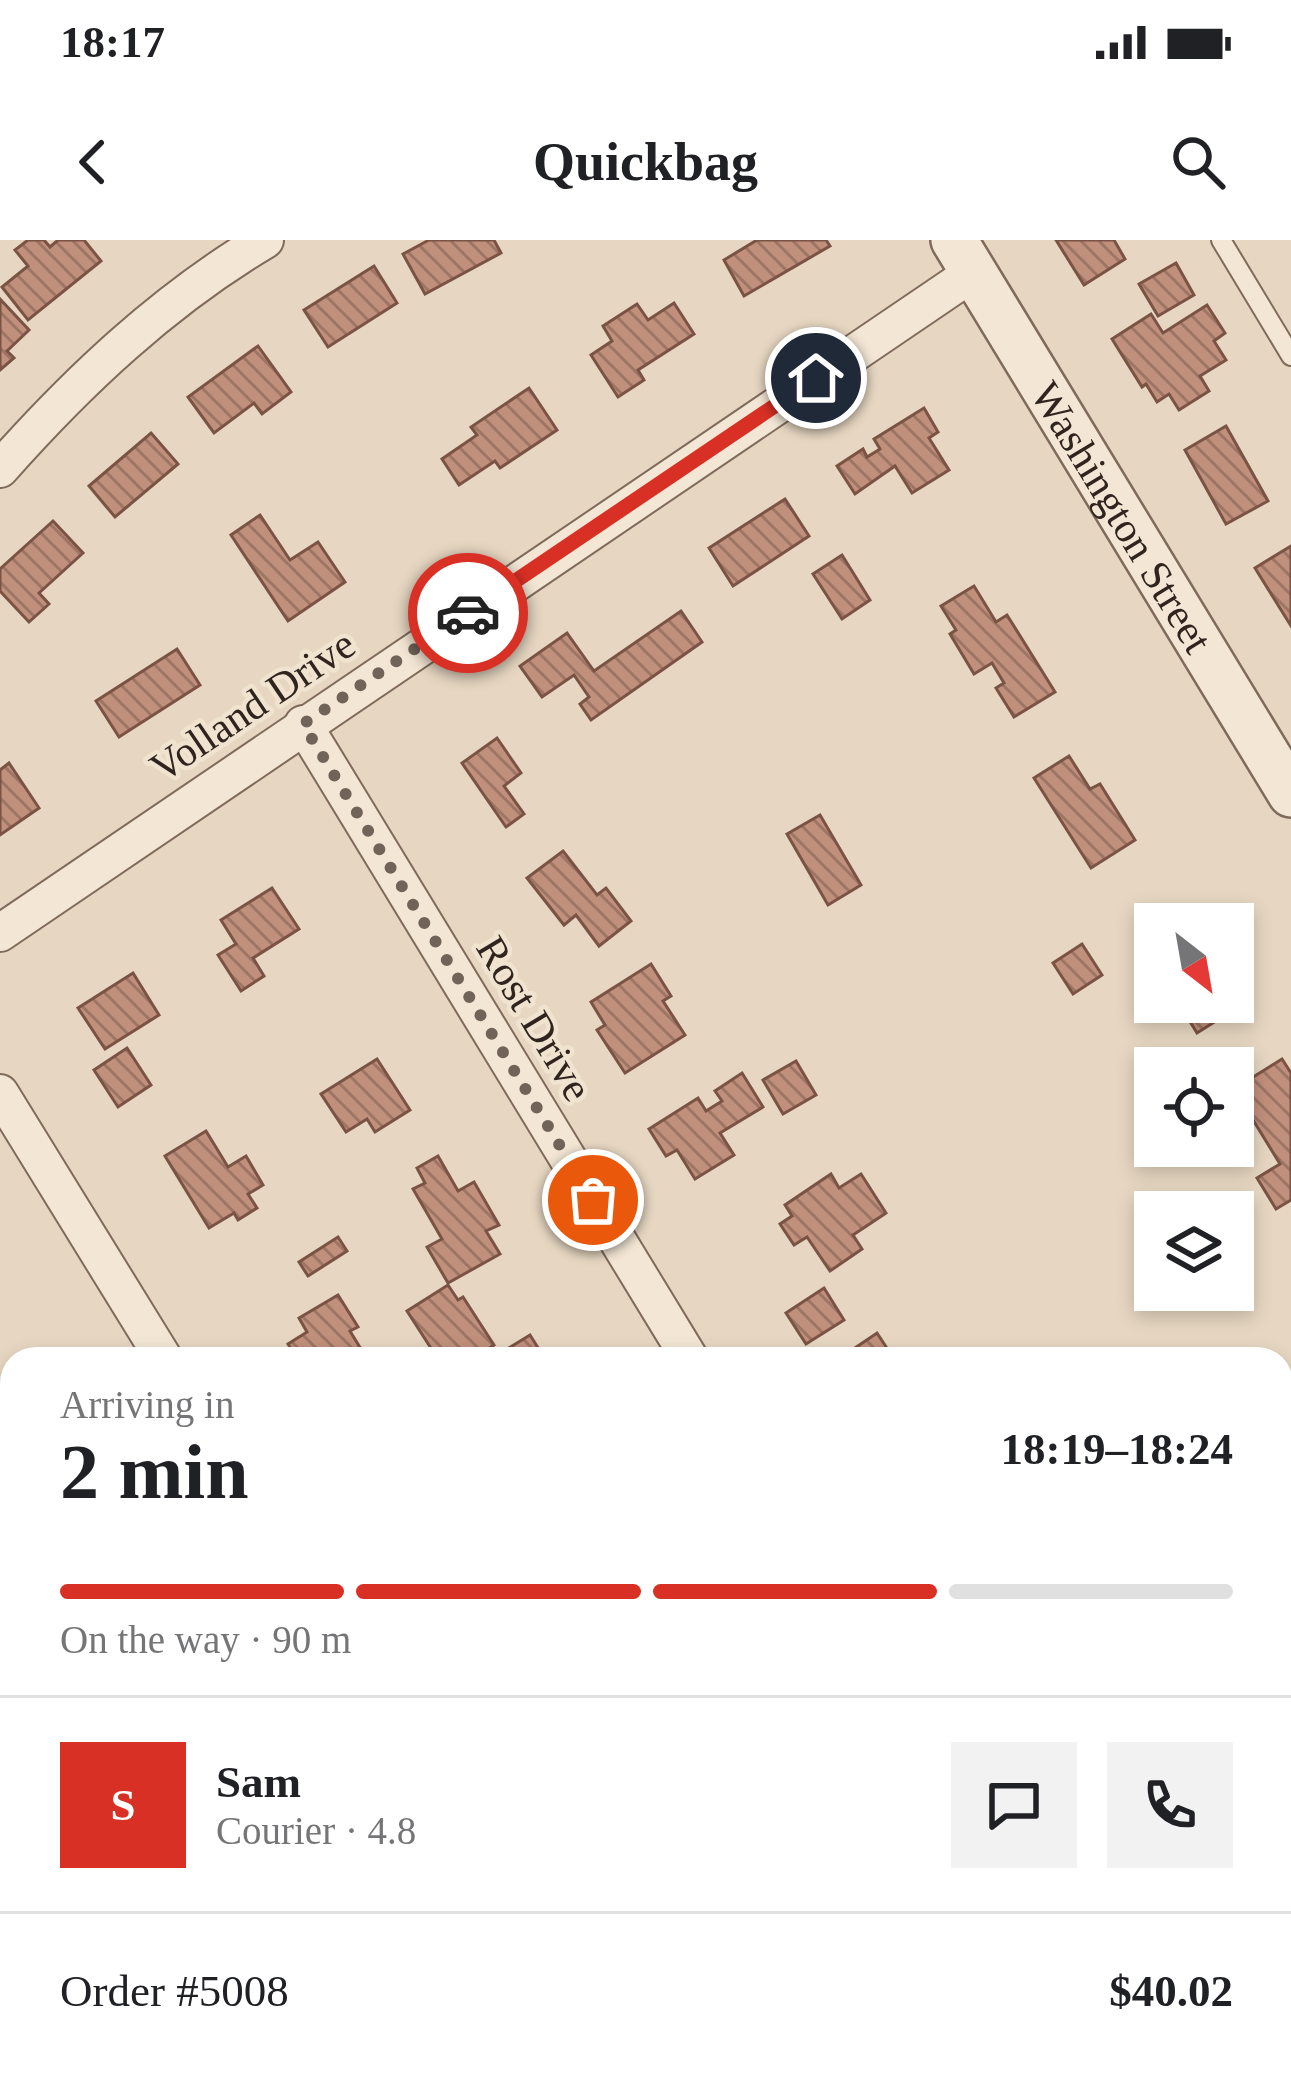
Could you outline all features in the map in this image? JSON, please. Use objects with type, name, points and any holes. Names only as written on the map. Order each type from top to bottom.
[{"type":"street","points":[[0,469],[125,342],[182,295],[265,240]]},
{"type":"street","name":"Volland Drive","points":[[0,933],[964,256]]},
{"type":"street","name":"Washington Street","points":[[964,256],[1291,794]]},
{"type":"street","name":"Rost Drive","points":[[303,724],[683,1347]]},
{"type":"street","points":[[0,1093],[157,1347]]},
{"type":"lane","points":[[1221,240],[1291,356]]},
{"type":"building","points":[[28,240],[44,240],[50,247],[58,240],[84,240],[101,261],[28,320],[2,287],[28,266],[15,250]]},
{"type":"building","points":[[429,240],[494,240],[501,253],[425,294],[403,254]]},
{"type":"building","points":[[757,240],[826,240],[830,246],[744,296],[724,260]]},
{"type":"building","points":[[1056,240],[1114,240],[1125,259],[1084,285]]},
{"type":"building","points":[[1176,263],[1194,295],[1158,316],[1139,284]]},
{"type":"building","points":[[374,266],[397,303],[328,347],[304,310]]},
{"type":"building","points":[[0,299],[29,330],[7,351],[14,358],[0,370]]},
{"type":"building","points":[[674,303],[694,334],[638,370],[644,380],[618,397],[591,355],[612,341],[603,326],[637,304],[648,320]]},
{"type":"building","points":[[1207,305],[1225,333],[1214,341],[1226,360],[1200,376],[1209,391],[1179,410],[1169,394],[1157,402],[1112,339],[1151,314],[1163,333]]},
{"type":"building","points":[[258,346],[291,392],[262,414],[254,403],[214,433],[188,397]]},
{"type":"building","points":[[529,388],[557,430],[500,468],[495,461],[459,485],[442,459],[477,435],[471,427]]},
{"type":"building","points":[[924,408],[938,432],[929,438],[949,470],[912,493],[895,466],[855,494],[837,466],[863,449],[867,457],[880,449],[874,439]]},
{"type":"building","points":[[1226,426],[1268,501],[1226,524],[1185,450]]},
{"type":"building","points":[[151,433],[178,464],[115,517],[89,486]]},
{"type":"building","points":[[785,499],[809,536],[733,586],[709,548]]},
{"type":"building","points":[[260,515],[290,560],[318,542],[345,582],[288,621],[231,535]]},
{"type":"building","points":[[53,521],[83,553],[39,593],[49,604],[29,622],[0,591],[0,569]]},
{"type":"building","points":[[1291,546],[1291,626],[1255,568]]},
{"type":"building","points":[[842,555],[870,600],[842,619],[813,574]]},
{"type":"building","points":[[974,586],[996,622],[1007,615],[1055,692],[1014,717],[996,688],[1004,683],[992,663],[974,674],[950,634],[956,630],[941,606]]},
{"type":"building","points":[[681,611],[702,642],[591,720],[580,704],[589,697],[574,675],[542,697],[520,666],[567,633],[594,671]]},
{"type":"building","points":[[177,649],[200,685],[119,737],[96,701]]},
{"type":"building","points":[[497,738],[521,773],[504,786],[524,814],[506,827],[462,763]]},
{"type":"building","points":[[1069,756],[1090,789],[1100,784],[1135,840],[1091,868],[1034,778]]},
{"type":"building","points":[[9,763],[39,808],[0,835],[0,770]]},
{"type":"building","points":[[820,815],[861,885],[828,905],[787,834]]},
{"type":"building","points":[[563,851],[597,895],[606,888],[631,921],[599,946],[576,915],[564,925],[527,878]]},
{"type":"building","points":[[272,888],[299,929],[253,958],[264,976],[241,991],[218,955],[236,944],[221,920]]},
{"type":"building","points":[[1082,944],[1102,975],[1073,994],[1053,963]]},
{"type":"building","points":[[651,964],[671,996],[663,1001],[685,1035],[625,1073],[597,1030],[605,1025],[591,1002]]},
{"type":"building","points":[[133,973],[159,1015],[105,1049],[78,1008]]},
{"type":"building","points":[[1191,1023],[1213,1023],[1197,1033]]},
{"type":"building","points":[[127,1048],[151,1085],[118,1107],[94,1070]]},
{"type":"building","points":[[377,1059],[410,1110],[375,1132],[367,1119],[346,1132],[321,1094]]},
{"type":"building","points":[[1282,1059],[1291,1073],[1291,1200],[1276,1209],[1257,1178],[1280,1164],[1254,1122],[1254,1076]]},
{"type":"building","points":[[796,1061],[816,1095],[783,1114],[763,1080]]},
{"type":"building","points":[[742,1073],[763,1107],[720,1133],[734,1155],[695,1179],[677,1150],[666,1156],[649,1129],[698,1098],[706,1111],[722,1101],[715,1091]]},
{"type":"building","points":[[206,1131],[228,1167],[246,1156],[263,1185],[248,1194],[257,1208],[238,1220],[234,1213],[209,1228],[165,1156]]},
{"type":"building","points":[[438,1156],[458,1191],[474,1182],[499,1225],[486,1231],[500,1254],[448,1283],[427,1247],[442,1239],[413,1189],[425,1183],[417,1168]]},
{"type":"building","points":[[831,1174],[839,1188],[861,1174],[886,1213],[853,1235],[862,1249],[830,1271],[807,1237],[794,1245],[780,1224],[792,1216],[785,1205]]},
{"type":"building","points":[[338,1237],[347,1251],[308,1276],[299,1262]]},
{"type":"building","points":[[448,1285],[458,1300],[463,1297],[494,1345],[430,1347],[407,1311]]},
{"type":"building","points":[[824,1288],[844,1320],[806,1344],[786,1313]]},
{"type":"building","points":[[338,1295],[358,1327],[350,1331],[360,1347],[290,1347],[307,1332],[299,1318]]},
{"type":"building","points":[[877,1333],[886,1347],[856,1347]]},
{"type":"building","points":[[530,1335],[538,1347],[511,1347]]},
{"type":"way so far","points":[[468,613],[303,724],[593,1200]]},
{"type":"route","points":[[468,613],[816,378]]}]
